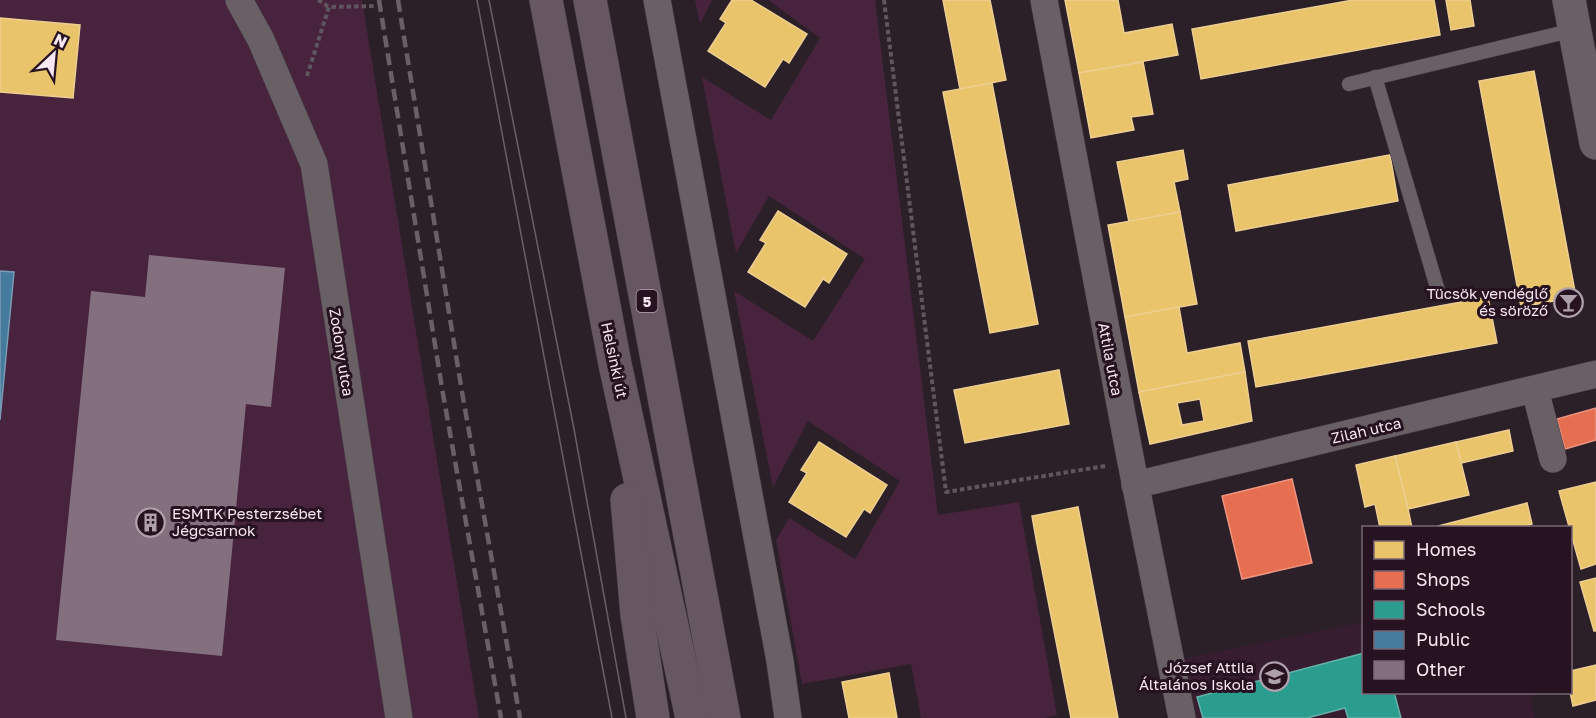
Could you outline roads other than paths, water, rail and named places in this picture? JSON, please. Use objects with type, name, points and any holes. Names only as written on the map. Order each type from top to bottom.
[{"type":"main road","name":"Helsinki út","points":[[546,0],[615,364],[692,718]]},
{"type":"main road","name":"5","points":[[590,0],[724,718]]},
{"type":"main road","points":[[615,364],[637,615],[653,718]]},
{"type":"main road","points":[[704,602],[736,676],[748,718]]},
{"type":"street","name":"Zodony utca","points":[[238,0],[261,40],[314,164],[399,718]]},
{"type":"street","points":[[657,0],[778,649],[788,718]]},
{"type":"street","name":"Attila utca","points":[[1044,0],[1133,473],[1182,718]]},
{"type":"street","points":[[1572,15],[1596,143]]},
{"type":"street","name":"Zilah utca","points":[[1133,473],[1535,390],[1596,375]]},
{"type":"street","points":[[1535,390],[1553,459]]},
{"type":"lane","points":[[1349,84],[1375,78],[1572,15]]},
{"type":"lane","points":[[1375,78],[1439,294]]},
{"type":"tram line","points":[[477,0],[612,718]]},
{"type":"tram line","points":[[489,0],[574,429],[626,718]]},
{"type":"railway","points":[[379,0],[443,394],[501,718]]},
{"type":"railway","points":[[398,0],[462,392],[520,718]]},
{"type":"place","name":"Tücsök vendéglő és söröző","points":[[1569,302]]},
{"type":"place","name":"ESMTK Pesterzsébet Jégcsarnok","points":[[151,522]]},
{"type":"place","name":"József Attila Általános Iskola","points":[[1275,676]]}]
